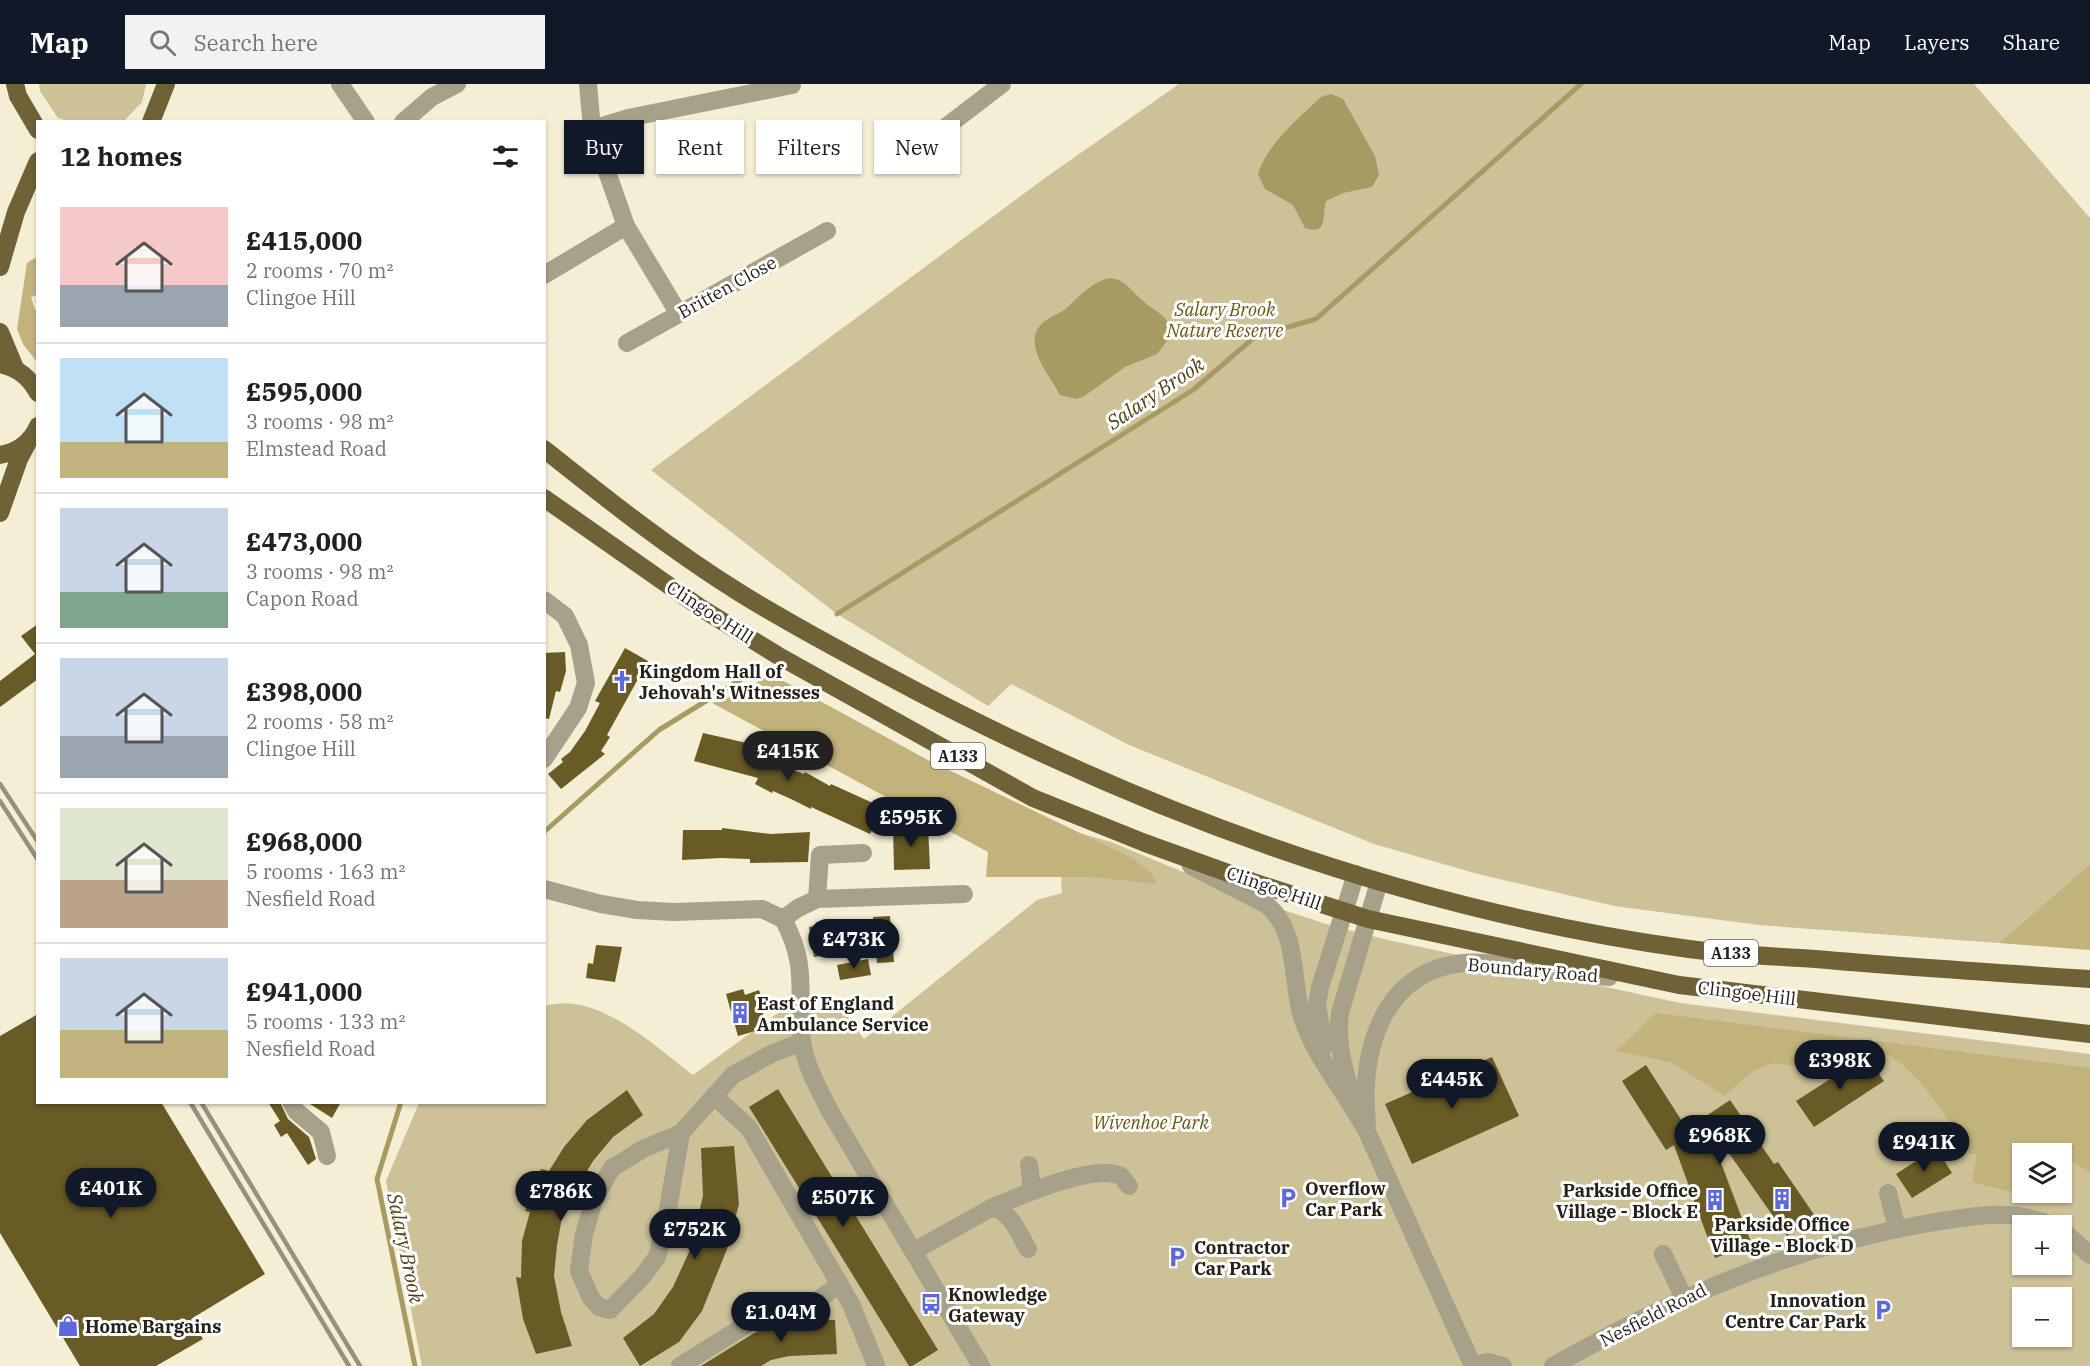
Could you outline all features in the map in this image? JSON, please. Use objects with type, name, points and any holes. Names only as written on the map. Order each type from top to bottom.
[{"type":"main road","points":[[15,84],[18,96],[36,127]]},
{"type":"main road","points":[[152,120],[166,84]]},
{"type":"main road","points":[[0,267],[16,212],[36,166]]},
{"type":"main road","points":[[0,333],[24,378]]},
{"type":"main road","points":[[0,455],[18,450],[35,431]]},
{"type":"main road","points":[[0,513],[19,459],[35,431]]},
{"type":"main road","name":"Clingoe Hill","points":[[546,451],[635,522],[737,591],[810,634],[959,714],[1034,752],[1112,786],[1209,824],[1356,874]]},
{"type":"main road","name":"Clingoe Hill","points":[[546,499],[701,608],[777,655],[1033,798],[1144,843],[1368,919],[1679,985],[2090,1034]]},
{"type":"main road","name":"A133","points":[[1356,874],[1379,882]]},
{"type":"main road","name":"Clingoe Hill","points":[[1379,882],[1509,917],[1691,950],[2090,979]]},
{"type":"street","points":[[340,84],[365,120]]},
{"type":"street","points":[[405,120],[432,97],[457,84]]},
{"type":"street","points":[[588,84],[591,120]]},
{"type":"street","points":[[955,120],[1002,84]]},
{"type":"street","points":[[621,120],[792,85]]},
{"type":"street","points":[[608,174],[626,226],[679,314]]},
{"type":"street","points":[[546,274],[626,226]]},
{"type":"street","name":"Britten Close","points":[[627,343],[827,231]]},
{"type":"street","points":[[546,602],[565,616],[579,645],[586,683],[578,708],[546,756]]},
{"type":"street","name":"Boundary Road","points":[[1144,843],[1239,890],[1267,905],[1277,914],[1290,942],[1295,992],[1303,1020],[1334,1080],[1354,1107],[1368,1134],[1472,1366]]},
{"type":"street","points":[[816,899],[820,855],[863,853]]},
{"type":"street","name":"Boundary Road","points":[[1334,1080],[1317,1006],[1320,987],[1356,874]]},
{"type":"street","name":"Boundary Road","points":[[1354,1107],[1339,1048],[1338,1027],[1379,882]]},
{"type":"street","points":[[546,890],[601,904],[637,910],[674,912],[762,909],[783,919],[794,939],[799,956],[802,985],[802,1042],[811,1074],[831,1113],[981,1366]]},
{"type":"street","points":[[783,919],[816,899],[964,894]]},
{"type":"street","name":"Boundary Road","points":[[1368,1134],[1365,1083],[1373,1038],[1380,1021],[1408,986],[1433,971],[1462,963],[1482,963],[1679,985]]},
{"type":"street","points":[[681,1133],[666,1221],[657,1257],[642,1277],[610,1310],[599,1307],[591,1298],[579,1271],[584,1234],[595,1197],[612,1168],[643,1149],[681,1133],[733,1076],[773,1053],[802,1042]]},
{"type":"street","points":[[714,1096],[749,1128],[851,1305],[873,1366]]},
{"type":"street","points":[[292,1104],[296,1110],[327,1126],[327,1156]]},
{"type":"street","points":[[1029,1165],[1032,1189]]},
{"type":"street","points":[[914,1251],[991,1208],[1032,1189],[1107,1172],[1121,1176],[1129,1186]]},
{"type":"street","points":[[1888,1193],[1897,1229]]},
{"type":"street","points":[[991,1208],[1000,1209],[1007,1214],[1028,1249]]},
{"type":"street","name":"Nesfield Road","points":[[1553,1366],[1684,1298],[1724,1280],[1807,1251],[1897,1229],[1964,1217],[2010,1213],[2021,1215]]},
{"type":"street","points":[[2072,1238],[2090,1255]]},
{"type":"street","points":[[1663,1254],[1684,1298]]},
{"type":"street","points":[[680,1366],[754,1320],[785,1308],[815,1302],[840,1284]]},
{"type":"street","points":[[1472,1366],[1488,1362],[1503,1366]]},
{"type":"green space","points":[[39,84],[146,84],[142,102],[125,120],[58,118],[40,91]]},
{"type":"green space","name":"Salary Brook Nature Reserve","points":[[1179,84],[1974,84],[2090,218],[2090,864],[1999,943],[1759,925],[1614,906],[1478,874],[1374,844],[1129,745],[1011,684],[988,706],[837,614],[651,470],[1045,178]]},
{"type":"green space","name":"Wivenhoe Park","points":[[1058,827],[1111,842],[1238,895],[1329,925],[1384,939],[1680,1003],[2090,1054],[2090,1366],[422,1366],[386,1181],[419,1104],[546,1104],[546,1006],[564,1003],[584,1006],[604,1013],[643,1036],[693,1075],[778,1013],[844,1012],[864,1039],[1037,900],[1062,893]]},
{"type":"shaded area","points":[[1331,94],[1343,99],[1375,156],[1379,175],[1372,187],[1343,193],[1326,201],[1323,223],[1321,227],[1312,230],[1305,228],[1293,205],[1265,189],[1258,174],[1268,152],[1284,132],[1321,97]]},
{"type":"shaded area","points":[[36,258],[36,295],[31,297],[36,310],[36,361],[23,344],[17,329],[27,263]]},
{"type":"shaded area","points":[[1110,278],[1124,283],[1168,322],[1167,341],[1157,354],[1125,367],[1083,397],[1076,399],[1060,395],[1039,358],[1035,338],[1038,329],[1045,321],[1066,309],[1093,285]]},
{"type":"shaded area","points":[[769,673],[926,759],[1132,858],[1151,873],[1157,884],[1093,877],[986,877],[988,852],[712,703],[745,692]]},
{"type":"shaded area","points":[[2090,864],[2090,950],[1999,943]]},
{"type":"shaded area","points":[[1656,1013],[2090,1068],[2090,1173],[2072,1160],[2072,1143],[2012,1143],[2012,1192],[1972,1182],[1977,1154],[1970,1154],[1916,1077],[1888,1055],[1868,1053],[1834,1068],[1819,1071],[1783,1064],[1766,1065],[1751,1073],[1725,1096],[1670,1062],[1616,1051]]},
{"type":"building","points":[[36,625],[36,680],[0,707],[0,681],[35,654],[21,636]]},
{"type":"building","points":[[625,648],[648,661],[607,735],[610,737],[601,751],[605,754],[561,789],[548,774],[563,762],[561,759],[570,752],[585,731],[600,703],[595,701]]},
{"type":"building","points":[[565,652],[566,671],[560,692],[556,691],[549,719],[546,718],[546,653]]},
{"type":"building","points":[[703,733],[760,746],[758,752],[786,767],[804,774],[805,772],[830,786],[831,784],[884,808],[870,834],[773,791],[772,793],[755,784],[758,778],[694,761]]},
{"type":"building","points":[[928,826],[930,869],[894,870],[893,828]]},
{"type":"building","points":[[722,828],[771,834],[810,832],[808,862],[750,863],[750,859],[721,858],[682,860],[683,830],[722,830]]},
{"type":"building","points":[[890,916],[894,962],[877,963],[873,917]]},
{"type":"building","points":[[832,923],[837,953],[814,957],[809,927]]},
{"type":"building","points":[[596,945],[622,947],[615,982],[586,978],[588,963],[593,964]]},
{"type":"building","points":[[868,959],[871,975],[840,980],[837,965]]},
{"type":"building","name":"East of England Ambulance Service","points":[[743,989],[745,995],[759,990],[765,1009],[762,1010],[766,1028],[738,1036],[726,994]]},
{"type":"building","points":[[36,1015],[36,1104],[162,1104],[265,1274],[191,1319],[203,1339],[156,1366],[80,1366],[0,1233],[0,1036]]},
{"type":"building","points":[[1866,1056],[1884,1081],[1814,1127],[1796,1101]]},
{"type":"building","points":[[1492,1057],[1519,1116],[1412,1164],[1385,1104]]},
{"type":"building","points":[[1646,1065],[1687,1129],[1730,1100],[1774,1164],[1778,1162],[1815,1216],[1787,1236],[1712,1129],[1709,1131],[1752,1245],[1715,1258],[1674,1145],[1666,1150],[1622,1081]]},
{"type":"building","points":[[778,1089],[938,1350],[912,1366],[909,1366],[749,1107]]},
{"type":"building","points":[[627,1090],[643,1115],[613,1137],[593,1161],[563,1212],[554,1276],[561,1312],[572,1346],[536,1354],[523,1319],[516,1277],[521,1278],[522,1241],[530,1212],[525,1211],[541,1169],[549,1171],[564,1147],[587,1120]]},
{"type":"building","points":[[269,1104],[281,1104],[288,1119],[309,1137],[316,1159],[308,1165],[287,1133],[281,1137],[274,1125],[280,1121]]},
{"type":"building","points":[[310,1104],[340,1104],[332,1118]]},
{"type":"building","points":[[734,1146],[739,1204],[727,1249],[702,1311],[679,1342],[640,1366],[623,1338],[654,1314],[673,1287],[689,1252],[703,1196],[701,1148]]},
{"type":"building","points":[[1936,1148],[1952,1173],[1912,1198],[1896,1174]]},
{"type":"building","points":[[787,1319],[835,1320],[837,1354],[789,1356],[771,1360],[761,1366],[701,1366],[759,1330]]},
{"type":"waterway","name":"Salary Brook","points":[[837,614],[1193,390],[1256,336],[1316,319],[1581,84]]},
{"type":"waterway","name":"Salary Brook","points":[[546,830],[659,730],[748,675]]},
{"type":"waterway","name":"Salary Brook","points":[[400,1104],[377,1179],[415,1366]]},
{"type":"railway","points":[[0,784],[36,839]]},
{"type":"railway","points":[[0,801],[36,857]]},
{"type":"railway","points":[[191,1104],[349,1366]]},
{"type":"railway","points":[[202,1104],[360,1366]]},
{"type":"place","name":"Kingdom Hall of Jehovah's Witnesses","points":[[622,681]]},
{"type":"place","name":"East of England Ambulance Service","points":[[740,1013]]},
{"type":"place","name":"Overflow Car Park","points":[[1288,1198]]},
{"type":"place","name":"Parkside Office Village - Block D","points":[[1782,1199]]},
{"type":"place","name":"Parkside Office Village - Block E","points":[[1715,1200]]},
{"type":"place","name":"Contractor Car Park","points":[[1177,1257]]},
{"type":"place","name":"Knowledge Gateway","points":[[931,1304]]},
{"type":"place","name":"Innovation Centre Car Park","points":[[1883,1310]]},
{"type":"place","name":"Home Bargains","points":[[68,1326]]}]
